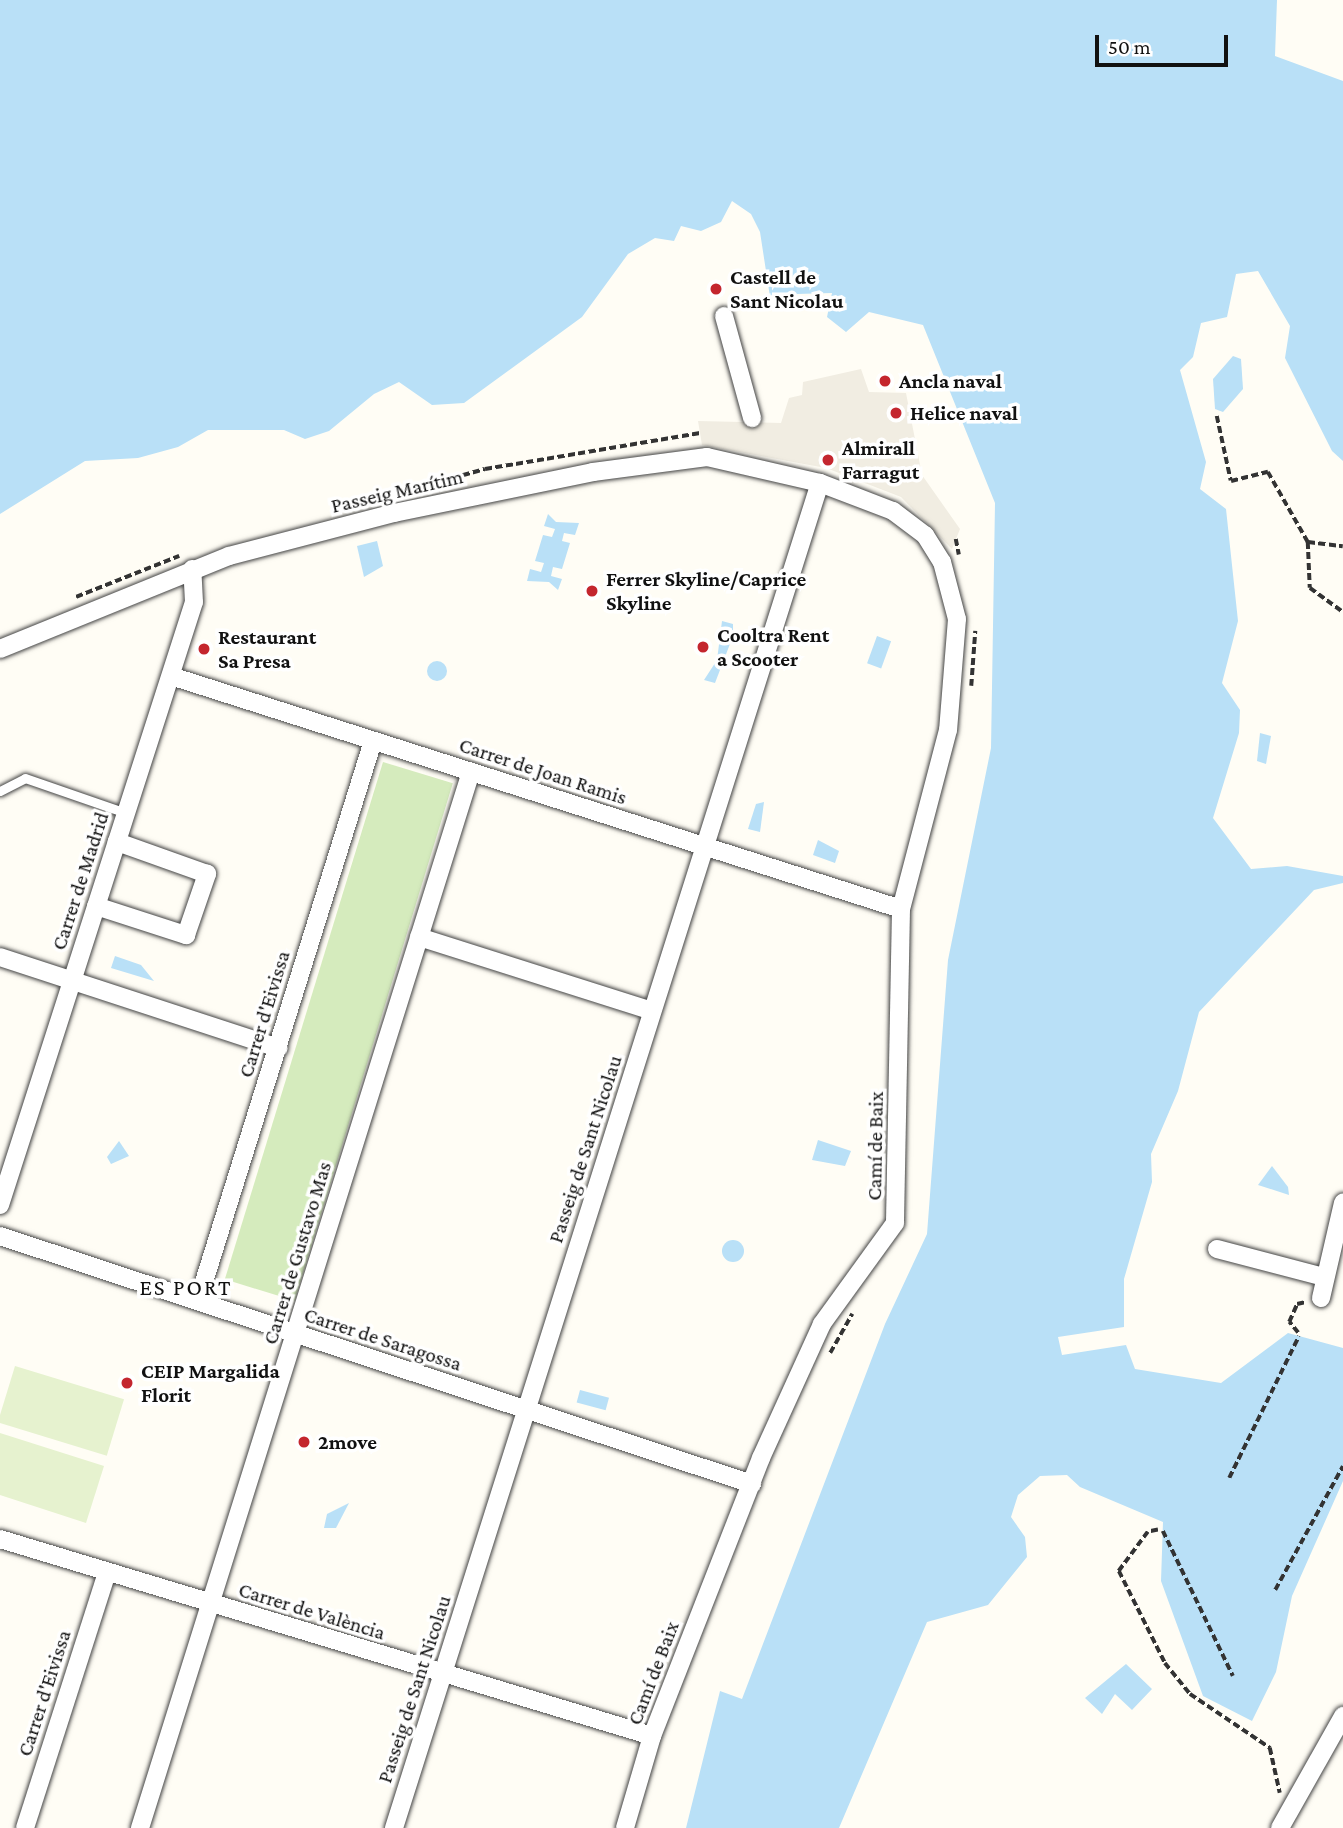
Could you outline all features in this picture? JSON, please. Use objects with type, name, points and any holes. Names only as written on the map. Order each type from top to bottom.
[{"type":"street","points":[[724,316],[752,418]]},
{"type":"street","name":"Passeig Marítim","points":[[0,649],[192,569],[394,513],[593,472],[707,457],[820,483]]},
{"type":"street","name":"Passeig de Sant Nicolau","points":[[394,1828],[820,483]]},
{"type":"street","name":"Camí de Baix","points":[[625,1828],[652,1736],[751,1485],[822,1324],[895,1223],[901,909],[948,730],[957,619],[942,562],[925,535],[893,511],[820,483]]},
{"type":"street","name":"Carrer de Madrid","points":[[0,1205],[194,602],[192,569]]},
{"type":"street","name":"Carrer de Joan Ramis","points":[[170,676],[901,909]]},
{"type":"street","name":"Carrer d'Eivissa","points":[[198,1301],[373,741]]},
{"type":"street","name":"Carrer de Gustavo Mas","points":[[140,1828],[471,772]]},
{"type":"street","points":[[96,906],[186,935],[207,874],[117,842]]},
{"type":"street","points":[[419,937],[652,1012]]},
{"type":"street","points":[[0,957],[278,1048]]},
{"type":"street","points":[[1321,1298],[1343,1203]]},
{"type":"street","name":"Carrer de Saragossa","points":[[0,1236],[751,1485]]},
{"type":"street","points":[[1217,1249],[1325,1277]]},
{"type":"street","name":"Carrer de València","points":[[0,1539],[442,1675],[652,1736]]},
{"type":"street","name":"Carrer d'Eivissa","points":[[25,1828],[107,1572]]},
{"type":"street","points":[[1281,1827],[1343,1716]]},
{"type":"lane","points":[[0,791],[26,778],[126,813]]},
{"type":"path","points":[[1217,416],[1231,481],[1268,472],[1308,542],[1310,588],[1343,612]]},
{"type":"path","points":[[956,539],[961,563]]},
{"type":"path","points":[[1308,542],[1343,546]]},
{"type":"path","points":[[969,693],[973,623]]},
{"type":"path","points":[[1229,1478],[1298,1334],[1289,1322],[1297,1304],[1321,1298]]},
{"type":"path","points":[[825,1364],[857,1307]]},
{"type":"path","points":[[1275,1590],[1343,1466]]},
{"type":"path","points":[[1233,1676],[1160,1531],[1149,1532],[1119,1571],[1165,1664],[1190,1694],[1270,1748],[1278,1765],[1281,1827]]},
{"type":"green space","points":[[383,762],[453,783],[295,1301],[225,1279]]},
{"type":"green space","points":[[15,1366],[124,1399],[107,1456],[0,1423]]},
{"type":"green space","points":[[0,1433],[104,1466],[86,1523],[0,1495]]},
{"type":"shaded area","points":[[861,369],[869,392],[906,393],[922,475],[960,529],[952,549],[901,497],[826,468],[702,445],[698,421],[781,423],[789,398],[802,395],[803,382]]},
{"type":"water","points":[[0,0],[1277,0],[1275,56],[1343,81],[1343,461],[1332,451],[1285,358],[1290,326],[1258,271],[1236,274],[1227,317],[1201,323],[1193,357],[1180,370],[1206,462],[1200,489],[1226,509],[1238,621],[1222,683],[1240,710],[1239,733],[1213,818],[1251,869],[1287,866],[1343,876],[1343,883],[1314,890],[1199,1012],[1178,1091],[1151,1154],[1152,1182],[1124,1279],[1124,1327],[1058,1337],[1062,1355],[1126,1345],[1135,1369],[1221,1383],[1288,1333],[1343,1348],[1343,1481],[1292,1596],[1276,1672],[1252,1721],[1203,1696],[1161,1581],[1163,1522],[1080,1487],[1067,1475],[1040,1476],[1018,1495],[1011,1517],[1025,1537],[1027,1557],[988,1605],[927,1622],[839,1828],[686,1828],[720,1691],[742,1699],[885,1324],[927,1234],[948,960],[991,748],[995,503],[923,325],[869,312],[846,332],[827,317],[832,293],[797,294],[787,306],[770,297],[760,232],[751,214],[732,201],[721,222],[701,231],[681,226],[674,241],[655,238],[628,254],[582,317],[464,403],[432,405],[399,382],[374,394],[329,431],[305,439],[284,430],[208,430],[178,447],[138,458],[85,461],[0,514]]},
{"type":"water","points":[[1233,356],[1241,359],[1243,389],[1223,412],[1215,409],[1213,379]]},
{"type":"water","points":[[548,514],[556,522],[579,523],[575,535],[564,533],[562,541],[570,543],[562,569],[553,567],[551,576],[562,579],[558,590],[549,582],[527,581],[530,569],[541,572],[544,563],[535,561],[543,535],[552,537],[555,529],[544,526]]},
{"type":"water","points":[[377,541],[383,566],[364,577],[357,546]]},
{"type":"water","points":[[722,621],[733,624],[733,636],[715,683],[704,680],[717,660]]},
{"type":"water","points":[[877,636],[891,641],[881,668],[867,663]]},
{"type":"water","points":[[437,661],[444,664],[447,671],[444,678],[437,681],[430,678],[427,671],[430,664]]},
{"type":"water","points":[[1260,733],[1271,736],[1266,764],[1257,761]]},
{"type":"water","points":[[764,802],[760,832],[748,829],[756,804]]},
{"type":"water","points":[[818,840],[839,851],[835,863],[813,855]]},
{"type":"water","points":[[115,956],[141,965],[154,981],[111,968]]},
{"type":"water","points":[[818,1140],[851,1151],[845,1166],[812,1160]]},
{"type":"water","points":[[119,1141],[129,1156],[111,1164],[107,1157]]},
{"type":"water","points":[[1272,1166],[1288,1187],[1289,1195],[1258,1185]]},
{"type":"water","points":[[733,1240],[741,1243],[744,1251],[741,1259],[733,1262],[725,1259],[722,1251],[725,1243]]},
{"type":"water","points":[[580,1390],[609,1398],[606,1410],[577,1403]]},
{"type":"water","points":[[349,1503],[336,1528],[324,1528],[327,1514]]},
{"type":"water","points":[[1126,1664],[1152,1689],[1132,1710],[1115,1694],[1102,1714],[1085,1698]]},
{"type":"place","name":"Castell de Sant Nicolau","points":[[716,289]]},
{"type":"place","name":"Ancla naval","points":[[885,381]]},
{"type":"place","name":"Helice naval","points":[[896,413]]},
{"type":"place","name":"Almirall Farragut","points":[[828,460]]},
{"type":"place","name":"Ferrer Skyline/Caprice Skyline","points":[[592,591]]},
{"type":"place","name":"Cooltra Rent a Scooter","points":[[703,647]]},
{"type":"place","name":"Restaurant Sa Presa","points":[[204,649]]},
{"type":"place","name":"CEIP Margalida Florit","points":[[127,1383]]},
{"type":"place","name":"2move","points":[[304,1442]]},
{"type":"district","name":"ES PORT","points":[[186,1287]]}]
